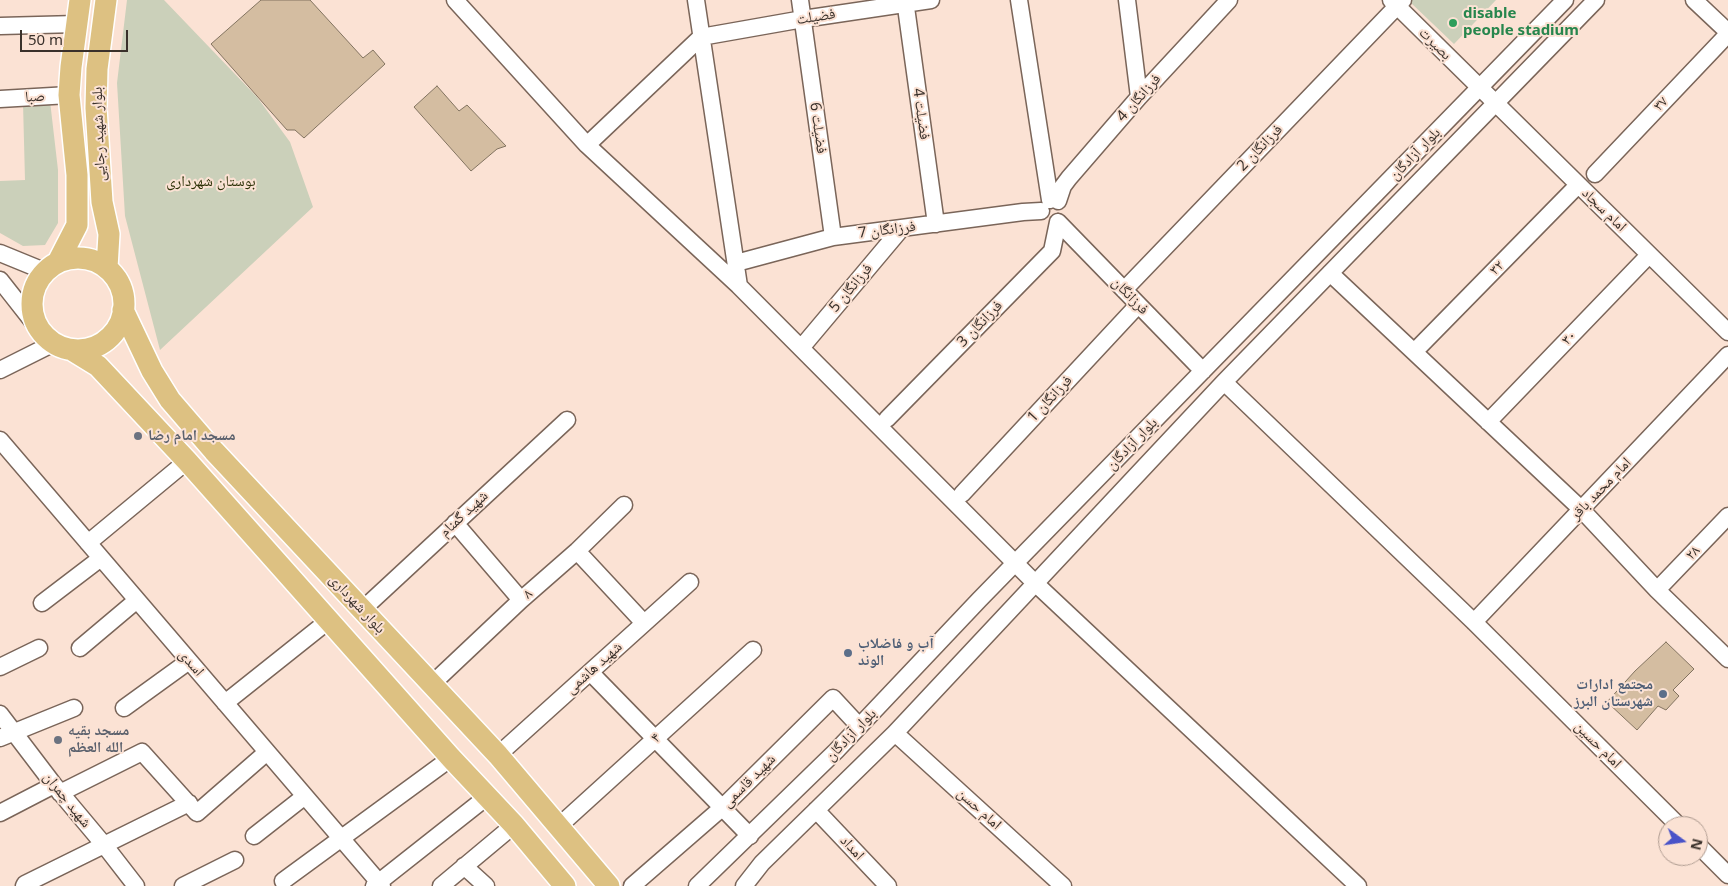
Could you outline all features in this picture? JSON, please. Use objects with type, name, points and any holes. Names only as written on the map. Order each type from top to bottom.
[{"type":"main road","name":"بلوار شهید رجایی","points":[[51,266],[77,224],[77,175],[69,95],[80,0]]},
{"type":"main road","name":"بلوار شهید رجایی","points":[[106,0],[97,69],[96,108],[102,202],[109,234],[107,268]]},
{"type":"main road","points":[[56,342],[86,349],[100,344],[111,335],[119,324],[123,310],[123,294],[117,280],[107,268],[92,260],[83,258],[75,258],[51,266],[35,285],[32,301],[34,318],[56,342],[98,366],[187,461],[451,758],[514,825],[565,886]]},
{"type":"main road","name":"بلوار شهرداری","points":[[123,310],[152,371],[170,400],[214,451],[498,755],[609,886]]},
{"type":"street","points":[[455,0],[587,145],[739,286],[1035,583],[1358,886]]},
{"type":"street","points":[[696,0],[739,286]]},
{"type":"street","name":"فضیلت 6","points":[[800,0],[833,237]]},
{"type":"street","name":"فضیلت","points":[[701,37],[905,2],[931,0]]},
{"type":"street","points":[[1019,0],[1050,204]]},
{"type":"street","points":[[1126,0],[1139,97]]},
{"type":"street","name":"فرزانگان 4","points":[[1050,204],[1063,186],[1139,97],[1229,0]]},
{"type":"street","name":"بلوار آزادگان","points":[[697,886],[750,836],[859,726],[1015,563],[1565,0]]},
{"type":"street","name":"بلوار آزادگان","points":[[744,886],[762,862],[895,733],[1224,382],[1596,0]]},
{"type":"street","points":[[1694,0],[1728,33]]},
{"type":"street","name":"فضیلت 4","points":[[905,2],[936,224]]},
{"type":"street","name":"بصیرت","points":[[1397,2],[1479,88]]},
{"type":"street","name":"فرزانگان 2","points":[[1124,290],[1397,2]]},
{"type":"street","points":[[0,26],[77,24]]},
{"type":"street","name":"۳۷","points":[[1595,174],[1728,33]]},
{"type":"street","points":[[587,145],[701,37]]},
{"type":"street","name":"امام سجاد","points":[[1479,88],[1728,332]]},
{"type":"street","name":"صبا","points":[[0,99],[69,95]]},
{"type":"street","name":"۳۲","points":[[1415,351],[1578,185]]},
{"type":"street","name":"فرزانگان","points":[[1050,204],[1043,219],[1050,223],[1058,222],[1202,371]]},
{"type":"street","name":"فرزانگان 7","points":[[736,263],[833,237],[1023,212],[1050,204]]},
{"type":"street","name":"فرزانگان 3","points":[[887,419],[1052,251],[1058,222]]},
{"type":"street","name":"فرزانگان 5","points":[[801,348],[901,229]]},
{"type":"street","points":[[0,253],[51,266]]},
{"type":"street","name":"۳۰","points":[[1488,422],[1650,255]]},
{"type":"street","points":[[1330,273],[1581,509],[1657,590],[1727,656]]},
{"type":"street","points":[[0,280],[56,342],[0,370]]},
{"type":"street","name":"فرزانگان 1","points":[[962,494],[1138,305]]},
{"type":"street","name":"امام محمد باقر","points":[[1474,622],[1728,355]]},
{"type":"street","name":"امام حسین","points":[[1224,382],[1474,622],[1669,816]]},
{"type":"street","name":"شهید گمنام","points":[[362,610],[567,420]]},
{"type":"street","name":"اسدی","points":[[0,440],[305,796],[378,885]]},
{"type":"street","points":[[88,543],[187,461]]},
{"type":"street","name":"۸","points":[[432,684],[522,600],[577,552],[624,505]]},
{"type":"street","name":"۲۸","points":[[1657,590],[1728,516]]},
{"type":"street","points":[[455,523],[522,600]]},
{"type":"street","points":[[577,552],[644,623]]},
{"type":"street","points":[[42,603],[101,558]]},
{"type":"street","name":"شهید هاشمی","points":[[498,755],[690,582]]},
{"type":"street","points":[[80,648],[137,600]]},
{"type":"street","points":[[225,703],[328,621]]},
{"type":"street","points":[[0,667],[39,648]]},
{"type":"street","name":"۴","points":[[558,826],[753,650]]},
{"type":"street","points":[[124,708],[189,661]]},
{"type":"street","points":[[590,672],[750,836]]},
{"type":"street","name":"شهید قاسمی","points":[[632,886],[722,807],[832,698],[859,726]]},
{"type":"street","points":[[7,735],[74,708]]},
{"type":"street","name":"شهید چمران","points":[[0,714],[7,735],[57,789],[136,886]]},
{"type":"street","name":"امام حسن","points":[[895,733],[1063,886]]},
{"type":"street","points":[[0,812],[142,752],[197,813],[267,752]]},
{"type":"street","points":[[283,882],[451,758]]},
{"type":"street","points":[[254,836],[305,796]]},
{"type":"street","points":[[378,885],[488,796]]},
{"type":"street","points":[[24,886],[189,803]]},
{"type":"street","name":"امداد","points":[[816,810],[888,886]]},
{"type":"street","points":[[441,886],[514,825]]},
{"type":"street","points":[[1708,855],[1728,875]]},
{"type":"street","points":[[183,886],[235,860]]},
{"type":"street","points":[[464,866],[486,886]]},
{"type":"green space","name":"بوستان شهرداری","points":[[127,0],[164,0],[257,97],[290,142],[313,207],[160,350],[125,216],[117,83]]},
{"type":"green space","name":"disable people stadium","points":[[1412,0],[1496,0],[1454,44],[1410,2]]},
{"type":"green space","points":[[50,101],[58,170],[58,223],[45,245],[23,246],[0,233],[0,181],[25,180],[23,103]]},
{"type":"building","points":[[261,0],[310,0],[363,58],[373,50],[385,64],[304,138],[295,130],[287,130],[211,44]]},
{"type":"building","points":[[437,86],[459,111],[467,105],[506,146],[497,149],[471,171],[414,107]]},
{"type":"building","points":[[1666,642],[1694,669],[1673,690],[1679,696],[1666,710],[1658,706],[1637,730],[1607,702],[1635,671]]},
{"type":"place","name":"disable people stadium","points":[[1453,23]]},
{"type":"place","name":"مسجد امام رضا","points":[[138,436]]},
{"type":"place","name":"آب و فاضلاب الوند","points":[[848,653]]},
{"type":"place","name":"مجتمع ادارات شهرستان البرز","points":[[1663,694]]},
{"type":"place","name":"مسجد بقیه الله العظم","points":[[58,740]]}]
